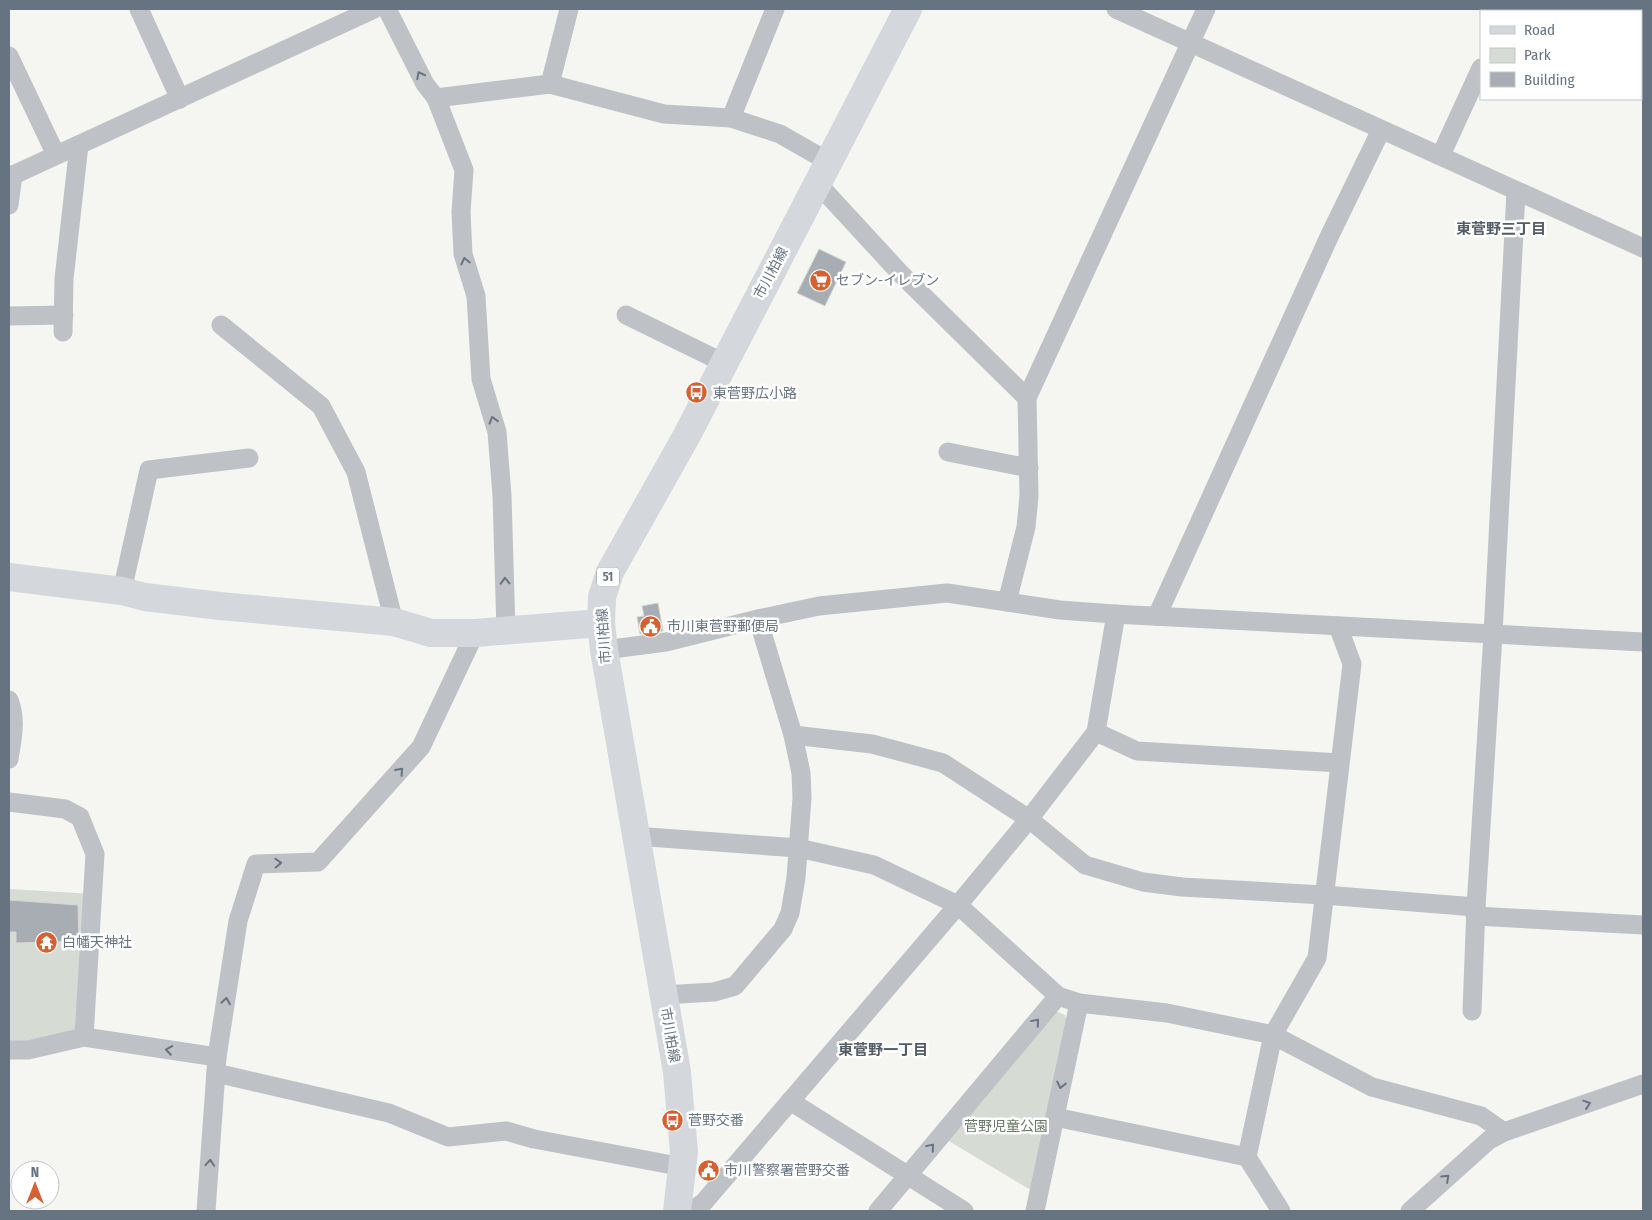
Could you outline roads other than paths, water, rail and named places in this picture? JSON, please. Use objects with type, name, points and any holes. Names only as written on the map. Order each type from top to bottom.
[{"type":"main road","name":"市川柏線","points":[[677,1211],[684,1152],[677,1072],[604,650],[601,623],[602,597],[610,572],[686,437],[908,9]]},
{"type":"main road","points":[[9,577],[122,591],[220,606],[394,622],[431,633],[475,633],[601,623]]},
{"type":"street","points":[[139,9],[180,99]]},
{"type":"street","points":[[9,205],[11,176],[374,9]]},
{"type":"street","points":[[387,9],[425,84],[436,98],[464,170],[461,212],[463,254],[476,296],[481,379],[497,432],[502,496],[506,630]]},
{"type":"street","points":[[550,84],[570,9]]},
{"type":"street","points":[[731,118],[776,9]]},
{"type":"street","points":[[1116,9],[1643,248]]},
{"type":"street","points":[[1007,602],[1026,527],[1029,496],[1027,398],[1206,9]]},
{"type":"street","points":[[9,56],[15,86],[56,155]]},
{"type":"street","points":[[1441,155],[1480,70]]},
{"type":"street","points":[[436,98],[550,84],[664,114],[731,118],[780,134],[823,173],[900,273],[1027,398]]},
{"type":"street","points":[[1157,616],[1329,237],[1381,130]]},
{"type":"street","points":[[9,316],[64,323],[64,279],[79,145]]},
{"type":"street","points":[[1472,1011],[1475,912],[1493,634],[1516,192]]},
{"type":"street","points":[[626,315],[724,363]]},
{"type":"street","points":[[221,326],[321,406],[356,472],[394,622]]},
{"type":"street","points":[[948,452],[1029,468]]},
{"type":"street","points":[[122,591],[149,470],[249,458]]},
{"type":"street","points":[[604,650],[666,642],[758,618],[832,604],[947,593],[1007,602],[1116,614],[1643,642]]},
{"type":"street","points":[[692,1211],[714,1191],[958,905],[1029,819],[1096,732],[1116,614]]},
{"type":"street","points":[[663,995],[714,992],[735,986],[783,929],[786,921],[796,878],[802,798],[801,773],[793,735],[758,618]]},
{"type":"street","points":[[1281,1211],[1247,1156],[1273,1035],[1317,958],[1352,664],[1338,626]]},
{"type":"street","points":[[206,1211],[217,1065],[238,921],[256,864],[318,862],[421,747],[475,633]]},
{"type":"street","points":[[9,700],[13,711],[14,725],[9,759]]},
{"type":"street","points":[[1096,732],[1137,751],[1340,763]]},
{"type":"street","points":[[793,735],[872,744],[943,763],[1029,819],[1085,865],[1143,882],[1182,887],[1324,895],[1475,912],[1643,925]]},
{"type":"street","points":[[9,802],[65,809],[80,817],[95,854],[84,1037]]},
{"type":"street","points":[[635,836],[798,848],[874,865],[958,905],[1058,996],[1079,1003],[1167,1013],[1273,1035],[1372,1087],[1481,1116],[1504,1132]]},
{"type":"street","points":[[878,1211],[1058,996]]},
{"type":"street","points":[[1035,1211],[1079,1003]]},
{"type":"street","points":[[9,1050],[28,1050],[84,1037],[217,1065],[389,1113],[448,1137],[506,1131],[682,1174],[714,1191]]},
{"type":"street","points":[[1410,1211],[1489,1140],[1504,1132],[1643,1084]]},
{"type":"street","points":[[790,1101],[964,1211]]},
{"type":"street","points":[[1055,1118],[1247,1156]]},
{"type":"place","name":"セブン-イレブン","points":[[820,280]]},
{"type":"place","name":"東菅野広小路","points":[[697,393]]},
{"type":"place","name":"市川東菅野郵便局","points":[[651,626]]},
{"type":"place","name":"白幡天神社","points":[[46,942]]},
{"type":"place","name":"菅野交番","points":[[672,1120]]},
{"type":"place","name":"市川警察署菅野交番","points":[[708,1170]]},
{"type":"district","name":"東菅野三丁目","points":[[1501,229]]},
{"type":"district","name":"東菅野一丁目","points":[[883,1050]]},
{"type":"park label","name":"菅野児童公園","points":[[1006,1126]]}]
